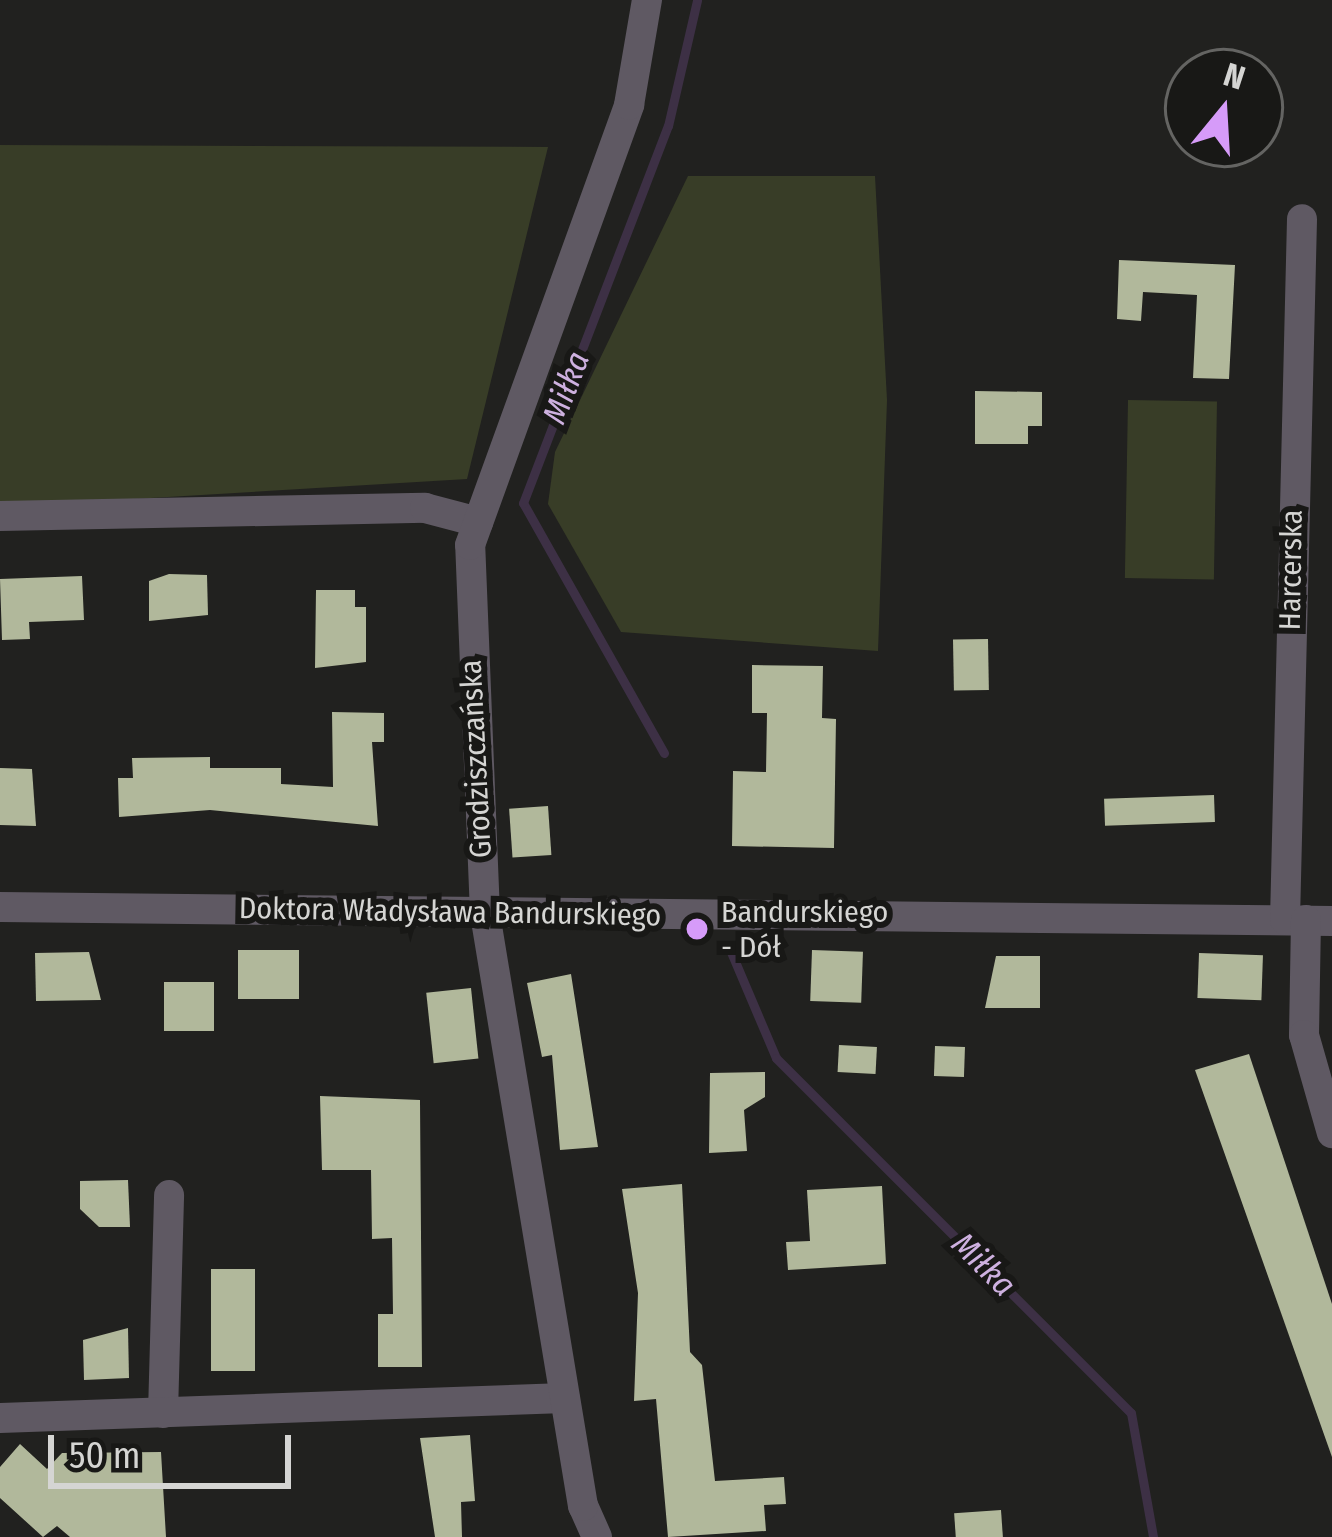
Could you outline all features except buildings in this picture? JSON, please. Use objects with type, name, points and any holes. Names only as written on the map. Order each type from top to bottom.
[{"type":"street","name":"Grodziszczańska","points":[[597,1537],[565,1398],[485,914],[471,724],[478,522],[629,105],[647,0]]},
{"type":"street","name":"Harcerska","points":[[1303,219],[1308,920],[1304,1035],[1332,1133]]},
{"type":"street","points":[[0,516],[425,508],[478,522]]},
{"type":"street","name":"Doktora Władysława Bandurskiego","points":[[0,907],[1308,920]]},
{"type":"street","points":[[163,1413],[169,1195]]},
{"type":"street","points":[[0,1418],[565,1398]]},
{"type":"green space","points":[[0,145],[548,147],[467,479],[0,507]]},
{"type":"green space","points":[[688,176],[875,176],[887,400],[878,651],[621,632],[548,504],[555,452]]},
{"type":"green space","points":[[1128,400],[1217,402],[1214,580],[1125,578]]},
{"type":"waterway","name":"Miłka","points":[[664,753],[523,503],[668,126],[697,0]]},
{"type":"waterway","name":"Miłka","points":[[731,952],[776,1058],[1131,1413],[1153,1537]]},
{"type":"place","name":"Bandurskiego - Dół","points":[[697,929]]}]
